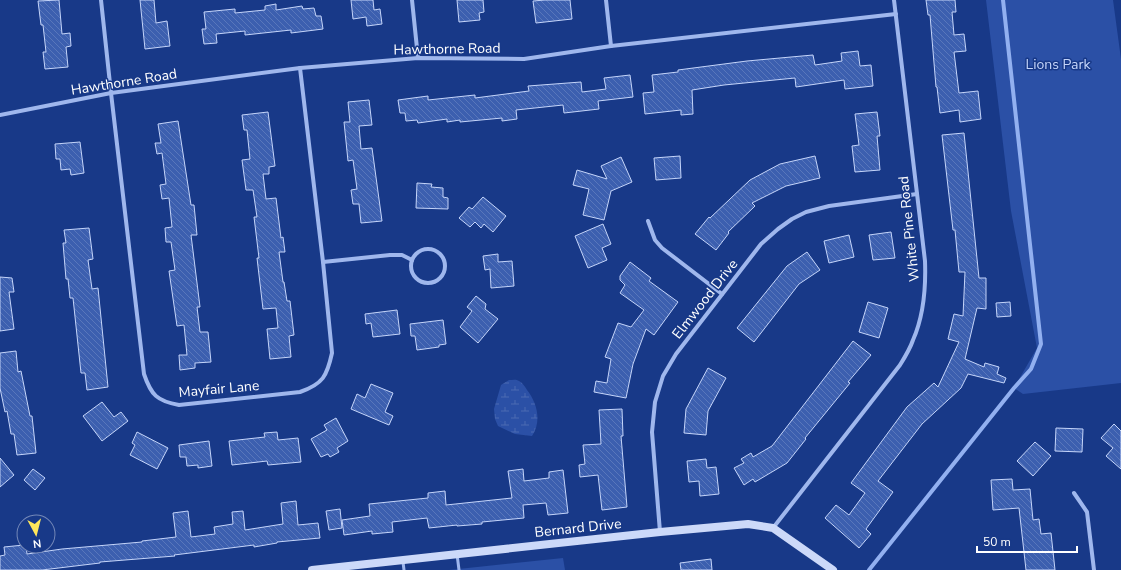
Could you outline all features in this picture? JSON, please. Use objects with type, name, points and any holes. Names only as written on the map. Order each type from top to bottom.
[{"type":"street","name":"Mayfair Lane","points":[[101,0],[144,374],[149,388],[156,397],[167,403],[179,405],[300,392],[314,387],[323,379],[329,367],[332,353],[323,262],[300,68]]},
{"type":"street","points":[[412,0],[418,58]]},
{"type":"street","points":[[606,0],[612,46]]},
{"type":"street","name":"White Pine Road","points":[[773,528],[900,365],[913,340],[922,314],[926,286],[925,261],[894,0]]},
{"type":"street","name":"Hawthorne Road","points":[[0,115],[111,93],[300,68],[418,58],[524,59],[612,46],[896,14]]},
{"type":"street","name":"Elmwood Drive","points":[[660,532],[652,432],[655,402],[663,376],[676,354],[761,244],[792,219],[806,212],[829,206],[916,194]]},
{"type":"street","points":[[648,221],[655,240],[662,248],[722,294]]},
{"type":"street","points":[[426,249],[434,250],[440,253],[445,259],[446,268],[443,276],[438,281],[431,283],[423,282],[414,275],[411,266],[412,260],[418,252],[426,249]]},
{"type":"street","points":[[323,262],[390,255],[402,255],[412,260]]},
{"type":"street","points":[[1074,493],[1087,512],[1094,570]]},
{"type":"street","name":"Bernard Drive","points":[[312,570],[660,532],[748,524],[773,528],[833,570]]},
{"type":"lane","points":[[457,554],[460,570]]},
{"type":"lane","points":[[403,560],[404,570]]},
{"type":"green space","name":"Lions Park","points":[[986,0],[1113,0],[1121,59],[1121,383],[1023,394],[1014,388],[1037,348],[1011,211]]},
{"type":"green space","points":[[509,380],[517,380],[522,383],[536,406],[537,424],[532,436],[515,434],[498,426],[495,419],[494,409],[501,385]]},
{"type":"green space","points":[[563,558],[565,570],[449,570]]},
{"type":"building","points":[[59,0],[62,34],[70,33],[71,46],[66,47],[68,67],[45,69],[43,52],[46,52],[43,25],[41,25],[38,1]]},
{"type":"building","points":[[140,0],[154,0],[156,23],[167,21],[170,46],[145,49]]},
{"type":"building","points":[[351,0],[373,0],[374,10],[380,9],[382,24],[367,26],[366,17],[353,19]]},
{"type":"building","points":[[457,0],[483,0],[484,12],[479,13],[480,20],[459,22]]},
{"type":"building","points":[[570,0],[572,19],[536,23],[533,1]]},
{"type":"building","points":[[926,0],[955,0],[956,12],[952,12],[954,35],[964,34],[966,51],[954,52],[959,93],[978,91],[981,119],[960,122],[959,110],[940,113],[936,87],[930,15],[928,15]]},
{"type":"building","points":[[276,4],[276,10],[302,6],[303,9],[314,8],[316,16],[321,16],[323,29],[291,33],[291,30],[245,35],[245,31],[216,34],[217,43],[204,44],[202,29],[206,29],[204,12],[235,9],[235,13],[265,10],[265,6]]},
{"type":"building","points":[[858,51],[860,66],[871,65],[873,86],[845,89],[844,80],[796,87],[795,78],[724,85],[692,90],[693,114],[681,115],[681,110],[645,114],[643,93],[654,92],[652,75],[747,61],[813,55],[815,65],[842,61],[841,53]]},
{"type":"building","points":[[630,75],[633,97],[598,101],[599,109],[564,113],[563,105],[516,110],[517,119],[502,121],[502,118],[460,122],[460,120],[447,122],[447,119],[418,123],[417,120],[406,121],[405,113],[400,113],[398,100],[428,96],[428,100],[475,95],[475,98],[529,91],[528,86],[581,82],[582,92],[606,89],[604,78]]},
{"type":"building","points":[[369,100],[372,125],[359,126],[361,149],[372,148],[382,221],[361,223],[359,204],[353,204],[351,190],[357,189],[353,160],[348,161],[344,122],[350,122],[348,102]]},
{"type":"building","points":[[268,112],[275,166],[269,167],[269,174],[263,174],[266,199],[276,198],[281,238],[283,237],[285,252],[279,252],[287,301],[290,301],[294,335],[289,336],[291,357],[270,359],[267,329],[278,328],[276,308],[263,309],[254,217],[257,217],[253,190],[246,190],[242,160],[250,159],[247,130],[244,130],[242,115]]},
{"type":"building","points":[[877,112],[880,136],[877,136],[880,170],[855,172],[852,146],[859,145],[855,114]]},
{"type":"building","points":[[178,121],[191,205],[194,205],[197,235],[191,235],[200,307],[197,307],[200,332],[208,332],[211,362],[195,363],[195,368],[180,370],[179,355],[187,355],[184,325],[177,326],[169,271],[175,270],[171,242],[166,242],[165,228],[172,227],[169,198],[162,199],[160,185],[166,184],[162,153],[157,154],[155,143],[161,143],[158,124]]},
{"type":"building","points":[[964,133],[979,278],[986,278],[986,309],[977,308],[965,359],[984,367],[985,363],[999,367],[997,374],[1006,378],[1004,383],[968,374],[961,388],[922,424],[878,481],[893,492],[866,529],[871,534],[859,548],[825,518],[836,505],[849,515],[865,493],[851,483],[907,407],[934,383],[938,387],[959,342],[948,339],[954,314],[963,316],[965,272],[959,272],[955,230],[953,230],[942,135]]},
{"type":"building","points":[[80,142],[84,173],[71,175],[70,169],[61,170],[60,159],[56,159],[55,144]]},
{"type":"building","points":[[680,156],[681,178],[656,180],[654,158]]},
{"type":"building","points":[[815,156],[820,178],[786,186],[752,203],[755,206],[728,232],[729,233],[716,250],[695,234],[709,217],[710,218],[750,180],[780,164]]},
{"type":"building","points":[[621,157],[632,182],[611,191],[604,220],[583,215],[589,189],[573,185],[577,170],[607,179],[601,166]]},
{"type":"building","points":[[417,183],[432,184],[431,187],[443,188],[443,197],[448,198],[448,209],[416,208]]},
{"type":"building","points":[[483,197],[506,216],[493,232],[484,224],[481,228],[475,222],[470,227],[459,218],[469,207],[472,209]]},
{"type":"building","points":[[603,224],[611,244],[602,248],[607,260],[588,268],[575,236]]},
{"type":"building","points":[[89,228],[93,259],[88,260],[92,289],[98,288],[108,387],[87,390],[85,373],[81,373],[73,298],[70,298],[68,279],[66,279],[63,243],[66,243],[64,230]]},
{"type":"building","points":[[891,232],[895,258],[873,260],[869,235]]},
{"type":"building","points":[[849,235],[854,257],[829,263],[824,241]]},
{"type":"building","points":[[807,252],[820,270],[799,284],[754,342],[737,328],[787,266]]},
{"type":"building","points":[[498,254],[498,262],[512,261],[514,286],[491,288],[490,269],[485,270],[483,256]]},
{"type":"building","points":[[630,262],[651,278],[649,281],[678,302],[654,335],[646,329],[633,364],[626,398],[594,392],[596,381],[607,383],[611,359],[605,357],[618,323],[631,327],[644,310],[620,293],[625,285],[620,280],[620,276]]},
{"type":"building","points":[[0,277],[12,278],[14,292],[9,292],[14,329],[0,331]]},
{"type":"building","points":[[476,296],[486,304],[485,309],[498,319],[478,343],[460,327],[472,311],[467,307]]},
{"type":"building","points":[[868,302],[888,308],[879,338],[859,332]]},
{"type":"building","points":[[1010,302],[1011,316],[997,317],[996,303]]},
{"type":"building","points":[[397,310],[400,334],[373,337],[371,323],[366,324],[365,314]]},
{"type":"building","points":[[443,320],[446,344],[439,345],[439,347],[417,350],[415,336],[411,336],[410,324]]},
{"type":"building","points":[[853,341],[871,355],[848,382],[850,383],[805,438],[806,439],[787,463],[755,482],[753,479],[744,485],[734,468],[744,463],[741,459],[751,453],[753,457],[772,446]]},
{"type":"building","points":[[16,351],[18,372],[21,371],[30,416],[32,416],[36,453],[17,455],[14,434],[11,434],[7,411],[5,412],[0,388],[0,353]]},
{"type":"building","points":[[708,368],[726,378],[708,411],[706,435],[684,433],[686,409]]},
{"type":"building","points":[[371,384],[393,393],[385,412],[393,416],[389,425],[351,409],[357,394],[365,398]]},
{"type":"building","points":[[102,402],[114,417],[121,412],[128,421],[102,441],[83,416]]},
{"type":"building","points":[[622,409],[623,436],[621,436],[627,507],[602,510],[598,475],[580,477],[579,465],[585,464],[583,445],[601,444],[599,410]]},
{"type":"building","points":[[336,418],[348,441],[337,448],[339,452],[330,457],[328,454],[321,457],[311,439],[327,430],[324,425]]},
{"type":"building","points":[[1114,424],[1121,431],[1121,469],[1106,456],[1113,448],[1101,438]]},
{"type":"building","points":[[1056,428],[1083,429],[1082,452],[1055,451]]},
{"type":"building","points":[[137,432],[168,448],[157,469],[130,455],[135,445],[132,443]]},
{"type":"building","points":[[277,432],[278,440],[298,438],[301,462],[268,465],[267,461],[232,465],[229,441],[265,437],[264,433]]},
{"type":"building","points":[[209,441],[212,466],[198,468],[198,465],[187,466],[186,457],[180,457],[179,445]]},
{"type":"building","points":[[1035,442],[1051,456],[1033,476],[1017,461]]},
{"type":"building","points":[[0,458],[14,475],[0,487]]},
{"type":"building","points":[[706,459],[707,468],[716,467],[719,494],[700,496],[699,481],[689,482],[687,461]]},
{"type":"building","points":[[33,469],[45,478],[35,490],[24,480]]},
{"type":"building","points":[[523,469],[524,481],[549,478],[549,472],[563,470],[568,513],[548,515],[546,503],[523,505],[524,518],[482,522],[482,524],[429,528],[427,518],[392,522],[393,532],[372,534],[372,531],[344,535],[342,520],[370,516],[369,504],[428,498],[428,493],[445,491],[446,505],[512,498],[508,471]]},
{"type":"building","points":[[1012,479],[1013,490],[1030,489],[1033,520],[1039,519],[1041,534],[1051,533],[1055,570],[1026,570],[1019,508],[993,510],[991,480]]},
{"type":"building","points":[[296,501],[298,525],[318,523],[320,538],[277,542],[254,547],[254,545],[174,555],[175,556],[100,562],[42,570],[0,570],[0,556],[5,555],[4,547],[16,546],[16,554],[56,554],[56,550],[62,549],[142,542],[176,537],[173,513],[188,511],[191,537],[215,534],[214,527],[233,524],[232,512],[243,511],[245,530],[283,524],[281,503]]},
{"type":"building","points":[[340,509],[342,528],[329,530],[326,511]]},
{"type":"building","points":[[711,559],[712,570],[681,570],[680,563]]},
{"type":"waterway","points":[[869,570],[1014,388],[1031,369],[1041,344],[1003,0]]}]
